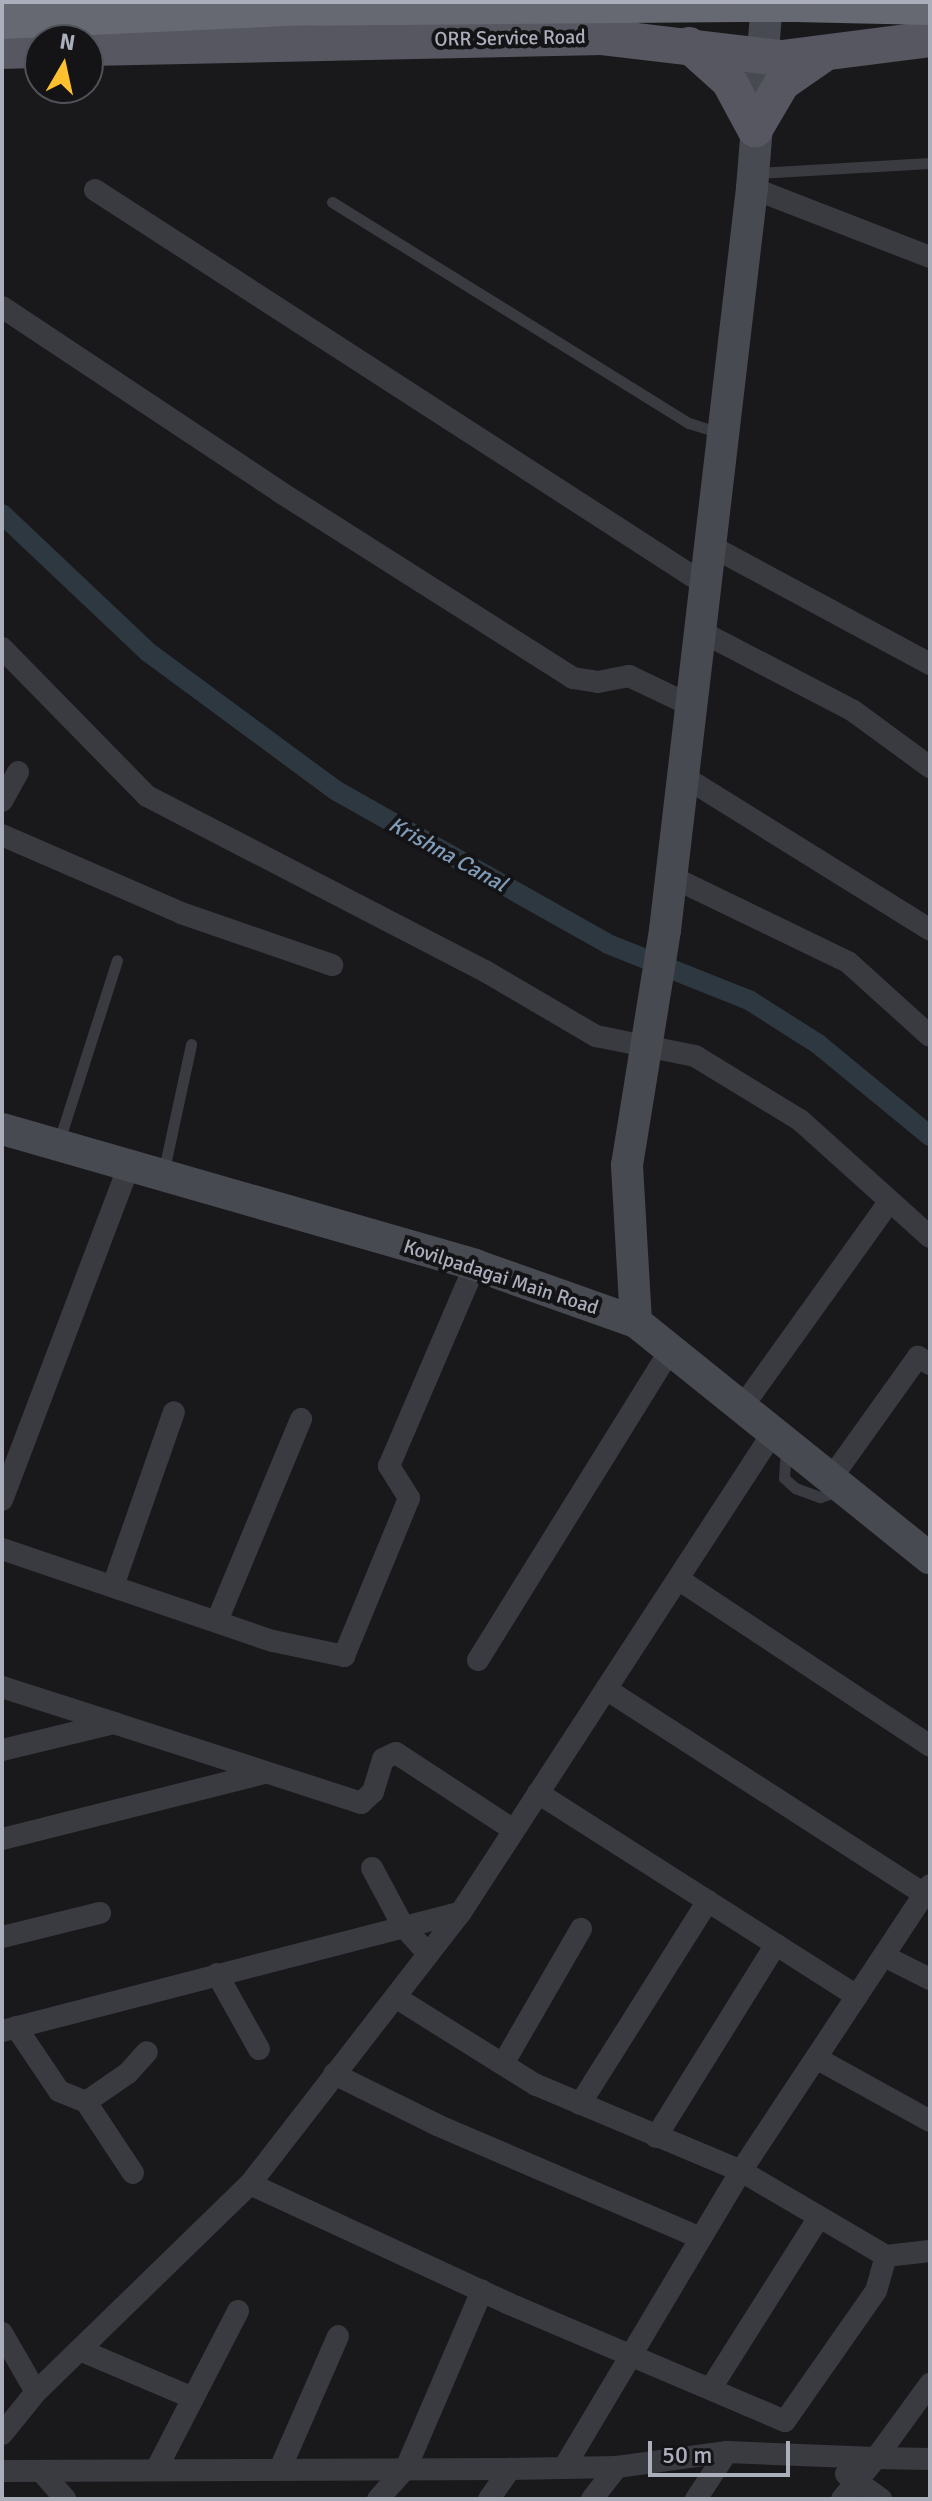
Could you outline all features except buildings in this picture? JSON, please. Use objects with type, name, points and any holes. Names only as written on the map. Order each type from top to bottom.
[{"type":"highway","points":[[2,19],[283,6],[740,2],[930,5]]},
{"type":"main road","name":"ORR Service Road","points":[[104,48],[523,37],[689,45],[762,56],[826,53],[930,39]]},
{"type":"main road","points":[[689,45],[729,81],[755,129]]},
{"type":"main road","points":[[2,51],[24,50]]},
{"type":"main road","points":[[755,129],[782,83],[826,53]]},
{"type":"street","points":[[636,1322],[627,1165],[672,877],[752,181],[767,2]]},
{"type":"street","points":[[752,181],[930,257]]},
{"type":"street","points":[[95,190],[706,585]]},
{"type":"street","points":[[2,307],[280,492],[573,678],[598,682],[629,676],[692,706]]},
{"type":"street","points":[[711,546],[930,664]]},
{"type":"street","points":[[700,631],[852,710],[930,767]]},
{"type":"street","points":[[2,648],[147,796],[485,971],[596,1036],[648,1031],[695,1056],[800,1120],[930,1237]]},
{"type":"street","points":[[2,801],[18,772]]},
{"type":"street","points":[[683,776],[930,930]]},
{"type":"street","points":[[2,835],[181,913],[332,965]]},
{"type":"street","points":[[672,877],[848,962],[930,1036]]},
{"type":"street","name":"Kovilpadagai Main Road","points":[[2,1129],[475,1265],[636,1322],[930,1557]]},
{"type":"street","points":[[2,1500],[129,1165]]},
{"type":"street","points":[[743,1406],[890,1201]]},
{"type":"street","points":[[2,1549],[273,1641],[344,1656],[409,1498],[389,1466],[475,1265]]},
{"type":"street","points":[[478,1660],[671,1349]]},
{"type":"street","points":[[839,1482],[926,1354]]},
{"type":"street","points":[[113,1586],[174,1412]]},
{"type":"street","points":[[217,1621],[301,1419]]},
{"type":"street","points":[[2,2434],[36,2392],[250,2184],[461,1912],[512,1829],[678,1579],[782,1437]]},
{"type":"street","points":[[678,1579],[930,1746]]},
{"type":"street","points":[[2,1687],[361,1803],[373,1792],[383,1759],[396,1753],[512,1829]]},
{"type":"street","points":[[565,2466],[741,2171],[927,1890],[606,1689]]},
{"type":"street","points":[[2,1750],[114,1723]]},
{"type":"street","points":[[2,1839],[261,1773]]},
{"type":"street","points":[[538,1793],[857,1996]]},
{"type":"street","points":[[372,1868],[403,1926],[428,1954]]},
{"type":"street","points":[[580,2104],[708,1901]]},
{"type":"street","points":[[133,2173],[86,2102],[59,2091],[7,2027],[461,1912]]},
{"type":"street","points":[[2,1937],[100,1913]]},
{"type":"street","points":[[503,2064],[581,1929]]},
{"type":"street","points":[[656,2137],[776,1944]]},
{"type":"street","points":[[884,1956],[930,1979]]},
{"type":"street","points":[[217,1974],[259,2049]]},
{"type":"street","points":[[395,1997],[503,2064],[580,2104],[741,2171],[886,2256],[930,2251]]},
{"type":"street","points":[[86,2102],[128,2073],[147,2052]]},
{"type":"street","points":[[816,2058],[930,2121]]},
{"type":"street","points":[[334,2074],[437,2125],[701,2238]]},
{"type":"street","points":[[250,2184],[482,2291],[633,2353],[785,2421],[876,2291],[886,2256]]},
{"type":"street","points":[[711,2388],[819,2217]]},
{"type":"street","points":[[378,2499],[406,2468],[482,2291]]},
{"type":"street","points":[[156,2470],[238,2311]]},
{"type":"street","points":[[2,2333],[36,2392]]},
{"type":"street","points":[[280,2469],[338,2336]]},
{"type":"street","points":[[80,2350],[193,2398]]},
{"type":"street","points":[[849,2490],[930,2384]]},
{"type":"street","points":[[2,2471],[617,2467],[727,2452],[830,2460],[930,2459]]},
{"type":"street","points":[[696,2499],[727,2452]]},
{"type":"street","points":[[830,2460],[849,2490],[881,2499]]},
{"type":"street","points":[[592,2499],[617,2467]]},
{"type":"street","points":[[489,2499],[510,2469]]},
{"type":"street","points":[[41,2471],[65,2499]]},
{"type":"lane","points":[[752,181],[930,163]]},
{"type":"lane","points":[[332,202],[689,423],[723,435]]},
{"type":"lane","points":[[58,1145],[117,960]]},
{"type":"lane","points":[[163,1174],[191,1044]]},
{"type":"waterway","name":"Krishna Canal","points":[[2,514],[148,652],[335,790],[608,944],[749,1000],[818,1044],[930,1136]]}]
